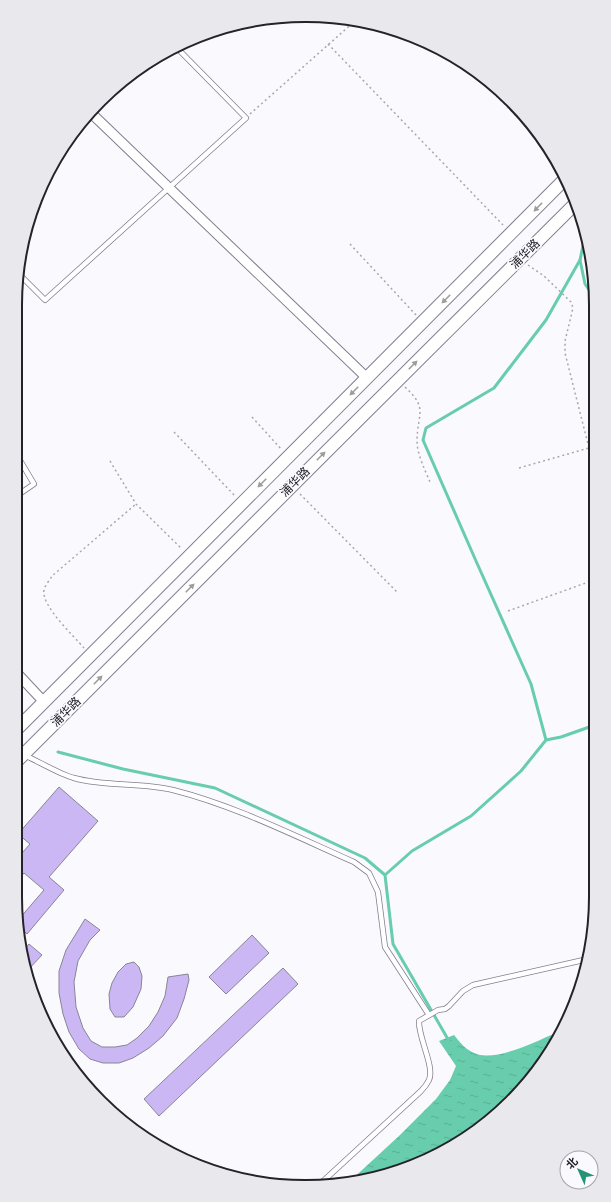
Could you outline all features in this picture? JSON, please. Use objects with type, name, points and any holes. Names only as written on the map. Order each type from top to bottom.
[{"type":"main road","name":"浦华路","points":[[22,724],[561,183]]},
{"type":"main road","name":"浦华路","points":[[22,756],[571,208]]},
{"type":"street","points":[[94,116],[367,378]]},
{"type":"street","points":[[22,678],[44,702]]},
{"type":"lane","points":[[23,279],[44,300],[246,118],[180,51]]},
{"type":"lane","points":[[22,464],[34,484],[22,492]]},
{"type":"lane","points":[[22,760],[72,778],[94,782],[135,784],[172,790],[217,803],[354,862],[369,873],[378,892],[385,947],[429,1015]]},
{"type":"lane","points":[[326,1179],[422,1091],[430,1079],[429,1060],[419,1029],[419,1021],[438,1010],[445,1009],[463,991],[473,985],[582,960]]},
{"type":"path","points":[[246,118],[350,25]]},
{"type":"path","points":[[328,44],[511,234]]},
{"type":"path","points":[[495,95],[520,121]]},
{"type":"path","points":[[350,244],[423,322]]},
{"type":"path","points":[[519,468],[589,448],[566,358],[565,341],[573,308],[571,302],[544,276],[520,260]]},
{"type":"path","points":[[398,380],[415,396],[420,404],[417,441],[418,450],[430,482]]},
{"type":"path","points":[[252,417],[288,457]]},
{"type":"path","points":[[174,432],[242,504]]},
{"type":"path","points":[[110,461],[136,504],[189,556]]},
{"type":"path","points":[[292,486],[397,592]]},
{"type":"path","points":[[91,655],[53,614],[44,590],[52,576],[136,504]]},
{"type":"path","points":[[508,611],[589,582]]},
{"type":"water","points":[[553,1034],[541,1054],[519,1083],[492,1110],[478,1121],[463,1132],[431,1151],[397,1165],[356,1176],[436,1099],[450,1080],[456,1066],[439,1041],[454,1035],[469,1050],[481,1055],[504,1053]]},
{"type":"building","points":[[59,787],[98,821],[49,877],[64,890],[27,934],[24,931],[23,914],[44,890],[24,873],[22,875],[22,853],[30,844],[22,837],[22,829]]},
{"type":"building","points":[[85,919],[100,930],[90,940],[78,961],[74,982],[76,1007],[83,1028],[91,1041],[102,1047],[127,1045],[137,1038],[149,1026],[158,1012],[165,996],[168,977],[188,974],[189,980],[177,1018],[163,1036],[149,1048],[133,1058],[119,1063],[103,1063],[90,1059],[79,1049],[69,1032],[63,1014],[59,993],[59,971],[66,950]]},
{"type":"building","points":[[252,935],[269,953],[226,994],[209,977]]},
{"type":"building","points":[[29,944],[42,955],[31,967],[27,952],[26,947]]},
{"type":"building","points":[[134,962],[139,967],[142,976],[141,989],[133,1007],[124,1017],[115,1017],[110,1009],[109,994],[112,983],[118,972],[126,964]]},
{"type":"building","points":[[283,968],[298,984],[159,1116],[144,1099]]},
{"type":"waterway","points":[[583,246],[580,260],[585,284],[588,288]]},
{"type":"waterway","points":[[385,875],[412,851],[471,816],[521,771],[546,740],[531,684],[423,440],[426,428],[494,388],[546,320],[580,260]]},
{"type":"waterway","points":[[546,740],[561,737],[589,727]]},
{"type":"waterway","points":[[58,752],[123,769],[215,788],[365,858],[385,875],[393,944],[449,1041]]}]
